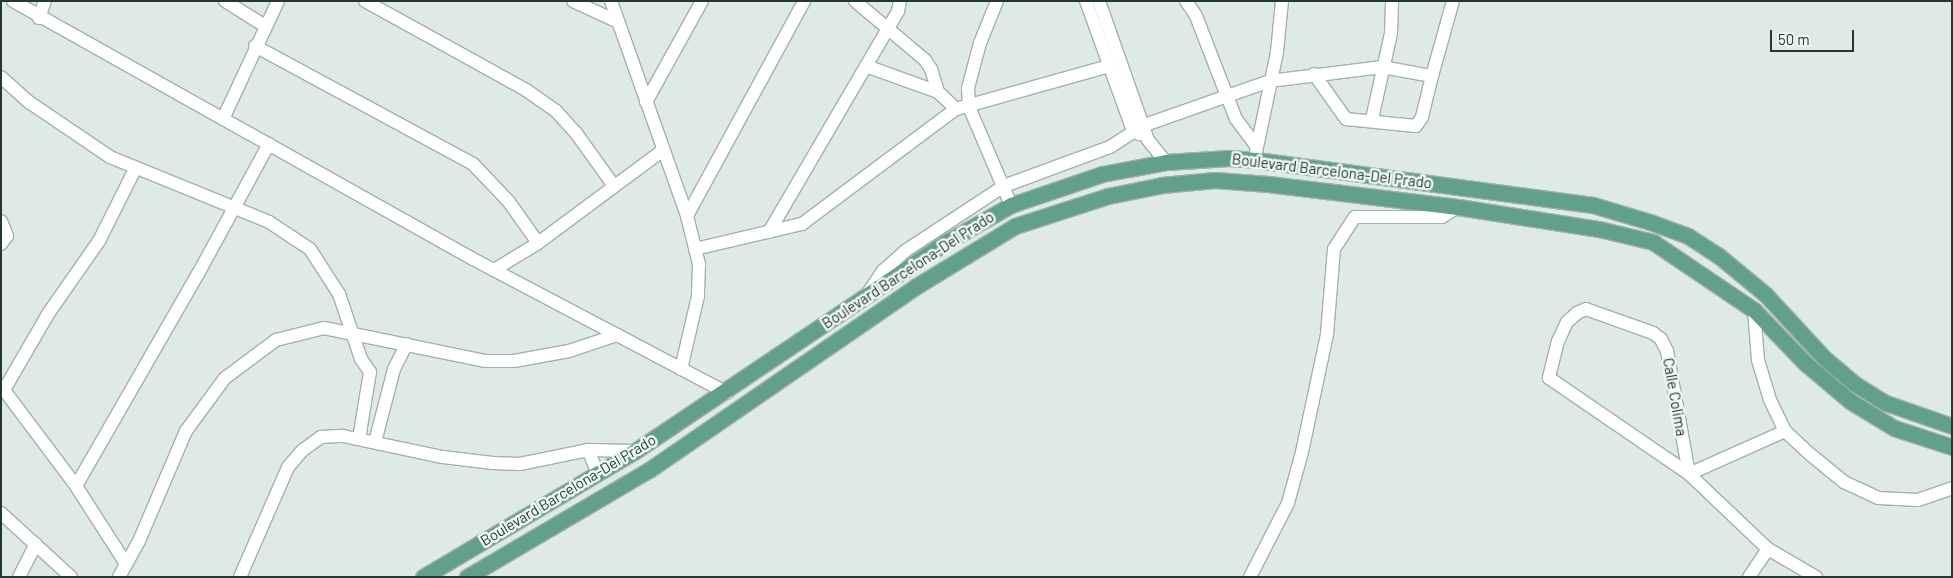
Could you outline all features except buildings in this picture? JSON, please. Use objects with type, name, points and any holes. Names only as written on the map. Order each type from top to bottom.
[{"type":"main road","name":"Boulevard Barcelona-Del Prado","points":[[423,577],[635,452],[727,393],[868,293],[948,241],[1011,205],[1102,174],[1166,162],[1229,158],[1256,153],[1340,173],[1593,205],[1688,236],[1765,294],[1824,358],[1855,384],[1886,403],[1952,426]]},
{"type":"main road","points":[[1338,192],[1340,173]]},
{"type":"main road","name":"Boulevard Barcelona-Del Prado","points":[[467,577],[649,470],[915,287],[1015,226],[1108,196],[1162,186],[1215,180],[1338,192],[1458,207],[1599,229],[1653,242],[1754,310],[1805,362],[1850,401],[1894,428],[1952,447]]},
{"type":"street","points":[[13,1],[39,18],[223,118],[494,270],[727,393]]},
{"type":"street","points":[[39,18],[45,1]]},
{"type":"street","points":[[225,1],[265,26]]},
{"type":"street","points":[[223,118],[255,46],[278,1]]},
{"type":"street","points":[[365,1],[526,90],[556,111],[576,133],[614,186]]},
{"type":"street","points":[[573,1],[618,22]]},
{"type":"street","points":[[611,1],[687,216],[699,264],[698,296],[682,369]]},
{"type":"street","points":[[646,102],[702,1]]},
{"type":"street","points":[[687,216],[804,1]]},
{"type":"street","points":[[855,1],[925,60],[931,69],[938,92]]},
{"type":"street","points":[[769,232],[866,66],[900,1]]},
{"type":"street","points":[[1086,1],[1108,66],[1138,128],[1166,162]]},
{"type":"street","points":[[1099,1],[1138,128]]},
{"type":"street","points":[[1256,153],[1277,52],[1282,1]]},
{"type":"street","points":[[1372,119],[1391,33],[1392,1]]},
{"type":"street","points":[[1314,74],[1346,119],[1358,122],[1372,119],[1416,126],[1422,118],[1454,1]]},
{"type":"street","points":[[993,3],[971,75],[969,107],[1011,205]]},
{"type":"street","points":[[1195,5],[1226,94],[1242,132],[1256,153]]},
{"type":"street","points":[[255,46],[473,164],[509,202],[538,243]]},
{"type":"street","points":[[866,66],[938,92],[956,110]]},
{"type":"street","points":[[696,249],[802,224],[956,110],[1108,66]]},
{"type":"street","points":[[868,293],[882,271],[905,251],[1004,186],[1110,147],[1138,128],[1226,94],[1270,81],[1382,67],[1432,76]]},
{"type":"street","points":[[1,77],[62,126],[135,169],[269,222],[310,249],[339,294],[351,332],[370,372],[359,439]]},
{"type":"street","points":[[76,486],[269,144]]},
{"type":"street","points":[[494,270],[538,243],[663,150]]},
{"type":"street","points":[[126,564],[76,486],[3,388],[48,314],[99,242],[135,169]]},
{"type":"street","points":[[1250,577],[1288,503],[1302,452],[1327,334],[1334,249],[1355,217],[1442,217],[1458,207]]},
{"type":"street","points":[[1,221],[7,236],[1,244]]},
{"type":"street","name":"Calle Colima","points":[[1586,310],[1653,333],[1667,350],[1689,474],[1548,378],[1558,341],[1567,322],[1576,313],[1586,310]]},
{"type":"street","points":[[1754,310],[1758,360],[1770,400],[1785,431],[1844,482],[1879,498],[1918,500],[1952,488]]},
{"type":"street","points":[[119,577],[139,541],[186,431],[225,378],[276,340],[324,328],[351,332],[485,361],[514,361],[570,351],[617,335]]},
{"type":"street","points":[[375,442],[394,369],[407,344]]},
{"type":"street","points":[[1785,431],[1689,474],[1768,549],[1816,577]]},
{"type":"street","points":[[240,577],[288,467],[303,450],[321,437],[343,436],[443,457],[493,463],[520,464],[588,450],[635,452]]},
{"type":"street","points":[[588,450],[598,474]]},
{"type":"street","points":[[1,513],[71,577]]},
{"type":"street","points":[[19,577],[36,544]]},
{"type":"street","points":[[1749,577],[1768,549]]}]
